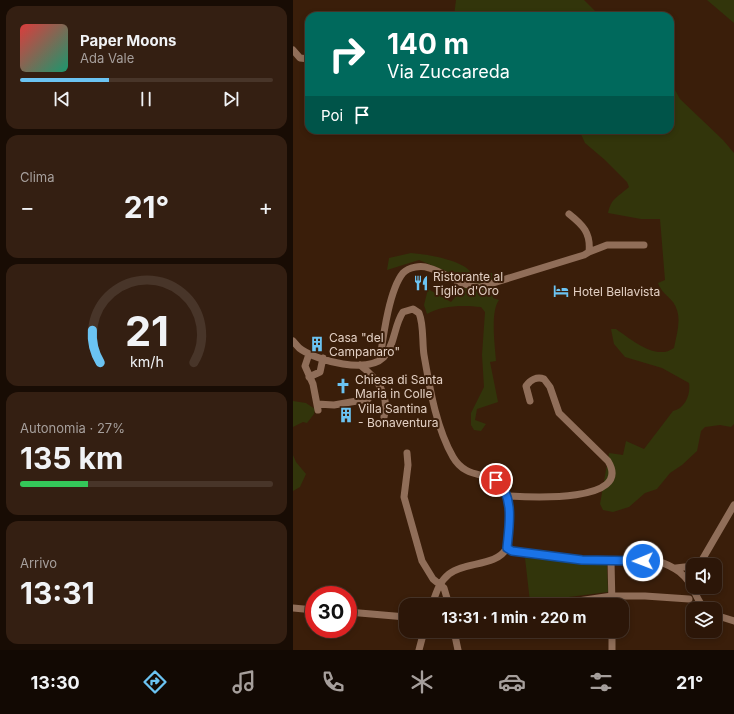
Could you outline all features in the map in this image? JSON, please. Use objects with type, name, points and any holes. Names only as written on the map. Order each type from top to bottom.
[{"type":"street","points":[[293,50],[300,58],[305,59]]},
{"type":"street","points":[[569,214],[584,227],[587,232],[589,252]]},
{"type":"street","points":[[382,358],[387,320],[395,291],[403,273],[408,270],[421,266],[428,267],[464,285],[480,287],[584,256],[589,252],[607,245],[644,245]]},
{"type":"street","points":[[293,341],[301,350],[323,358],[347,364],[360,365],[374,363],[382,358],[391,345],[401,315],[409,309],[416,311],[420,316],[428,375],[445,444],[458,465],[471,473],[496,480],[501,485],[507,496],[507,548],[504,553],[495,559],[451,573],[440,584],[435,598]]},
{"type":"street","points":[[293,351],[301,350]]},
{"type":"street","points":[[309,354],[305,366],[313,384],[317,407],[368,399]]},
{"type":"street","points":[[309,377],[320,372],[323,358]]},
{"type":"street","points":[[360,365],[379,385],[386,411]]},
{"type":"street","points":[[507,496],[569,496],[586,493],[602,487],[611,477],[612,470],[608,461],[559,413],[550,387],[544,379],[535,378],[526,386],[530,401]]},
{"type":"street","points":[[407,453],[408,465],[404,497],[422,561],[433,579],[440,584],[447,598]]},
{"type":"street","points":[[702,558],[734,505]]},
{"type":"street","points":[[507,548],[522,553],[611,562],[656,561],[676,568],[686,566]]},
{"type":"street","points":[[611,562],[612,596]]},
{"type":"street","points":[[676,568],[686,580]]},
{"type":"street","points":[[598,598],[612,596],[645,596],[689,599]]},
{"type":"street","points":[[293,608],[305,609]]},
{"type":"street","points":[[357,613],[399,616]]},
{"type":"street","points":[[722,617],[734,621]]},
{"type":"street","points":[[419,650],[422,638]]},
{"type":"street","points":[[456,638],[458,650]]},
{"type":"street","points":[[612,638],[612,650]]},
{"type":"green space","points":[[456,0],[584,0],[596,12],[454,12]]},
{"type":"green space","points":[[707,0],[734,0],[734,23]]},
{"type":"green space","points":[[674,88],[680,99],[723,140],[734,153],[734,424],[731,427],[720,425],[705,427],[701,431],[697,451],[682,465],[670,473],[657,489],[645,493],[629,507],[613,512],[603,510],[600,504],[609,453],[623,455],[626,441],[644,449],[673,411],[677,410],[684,404],[689,392],[689,383],[662,368],[625,357],[614,344],[611,329],[616,329],[644,348],[652,351],[667,351],[674,348],[679,318],[673,302],[662,291],[658,283],[665,280],[660,219],[641,219],[608,213],[613,201],[629,187],[627,182],[605,160],[585,143],[581,134],[674,134]]},
{"type":"green space","points":[[411,253],[435,256],[453,261],[468,269],[472,274],[492,273],[493,298],[499,300],[496,305],[494,321],[496,361],[490,362],[498,402],[477,409],[475,420],[486,424],[481,431],[474,430],[471,425],[471,413],[484,387],[482,355],[485,312],[481,307],[460,306],[446,307],[427,314],[424,305],[428,289],[451,302],[470,281],[419,260],[387,270],[389,258]]},
{"type":"green space","points":[[293,401],[306,403],[315,409],[314,414],[307,423],[303,422],[293,427]]},
{"type":"green space","points":[[293,455],[296,462],[306,474],[300,487],[293,491]]},
{"type":"green space","points":[[525,558],[607,565],[608,592],[561,598],[530,598]]},
{"type":"place","name":"Ristorante al Tiglio d'Oro","points":[[421,283]]},
{"type":"place","name":"Hotel Bellavista","points":[[561,291]]},
{"type":"place","name":"Casa \"del Campanaro\"","points":[[317,344]]},
{"type":"place","name":"Chiesa di Santa Maria in Colle","points":[[343,386]]},
{"type":"place","name":"Villa Santina - Bonaventura","points":[[346,415]]},
{"type":"route","points":[[496,480],[501,485],[507,496],[509,533],[507,548],[512,551],[582,560],[611,562],[643,561]]}]
